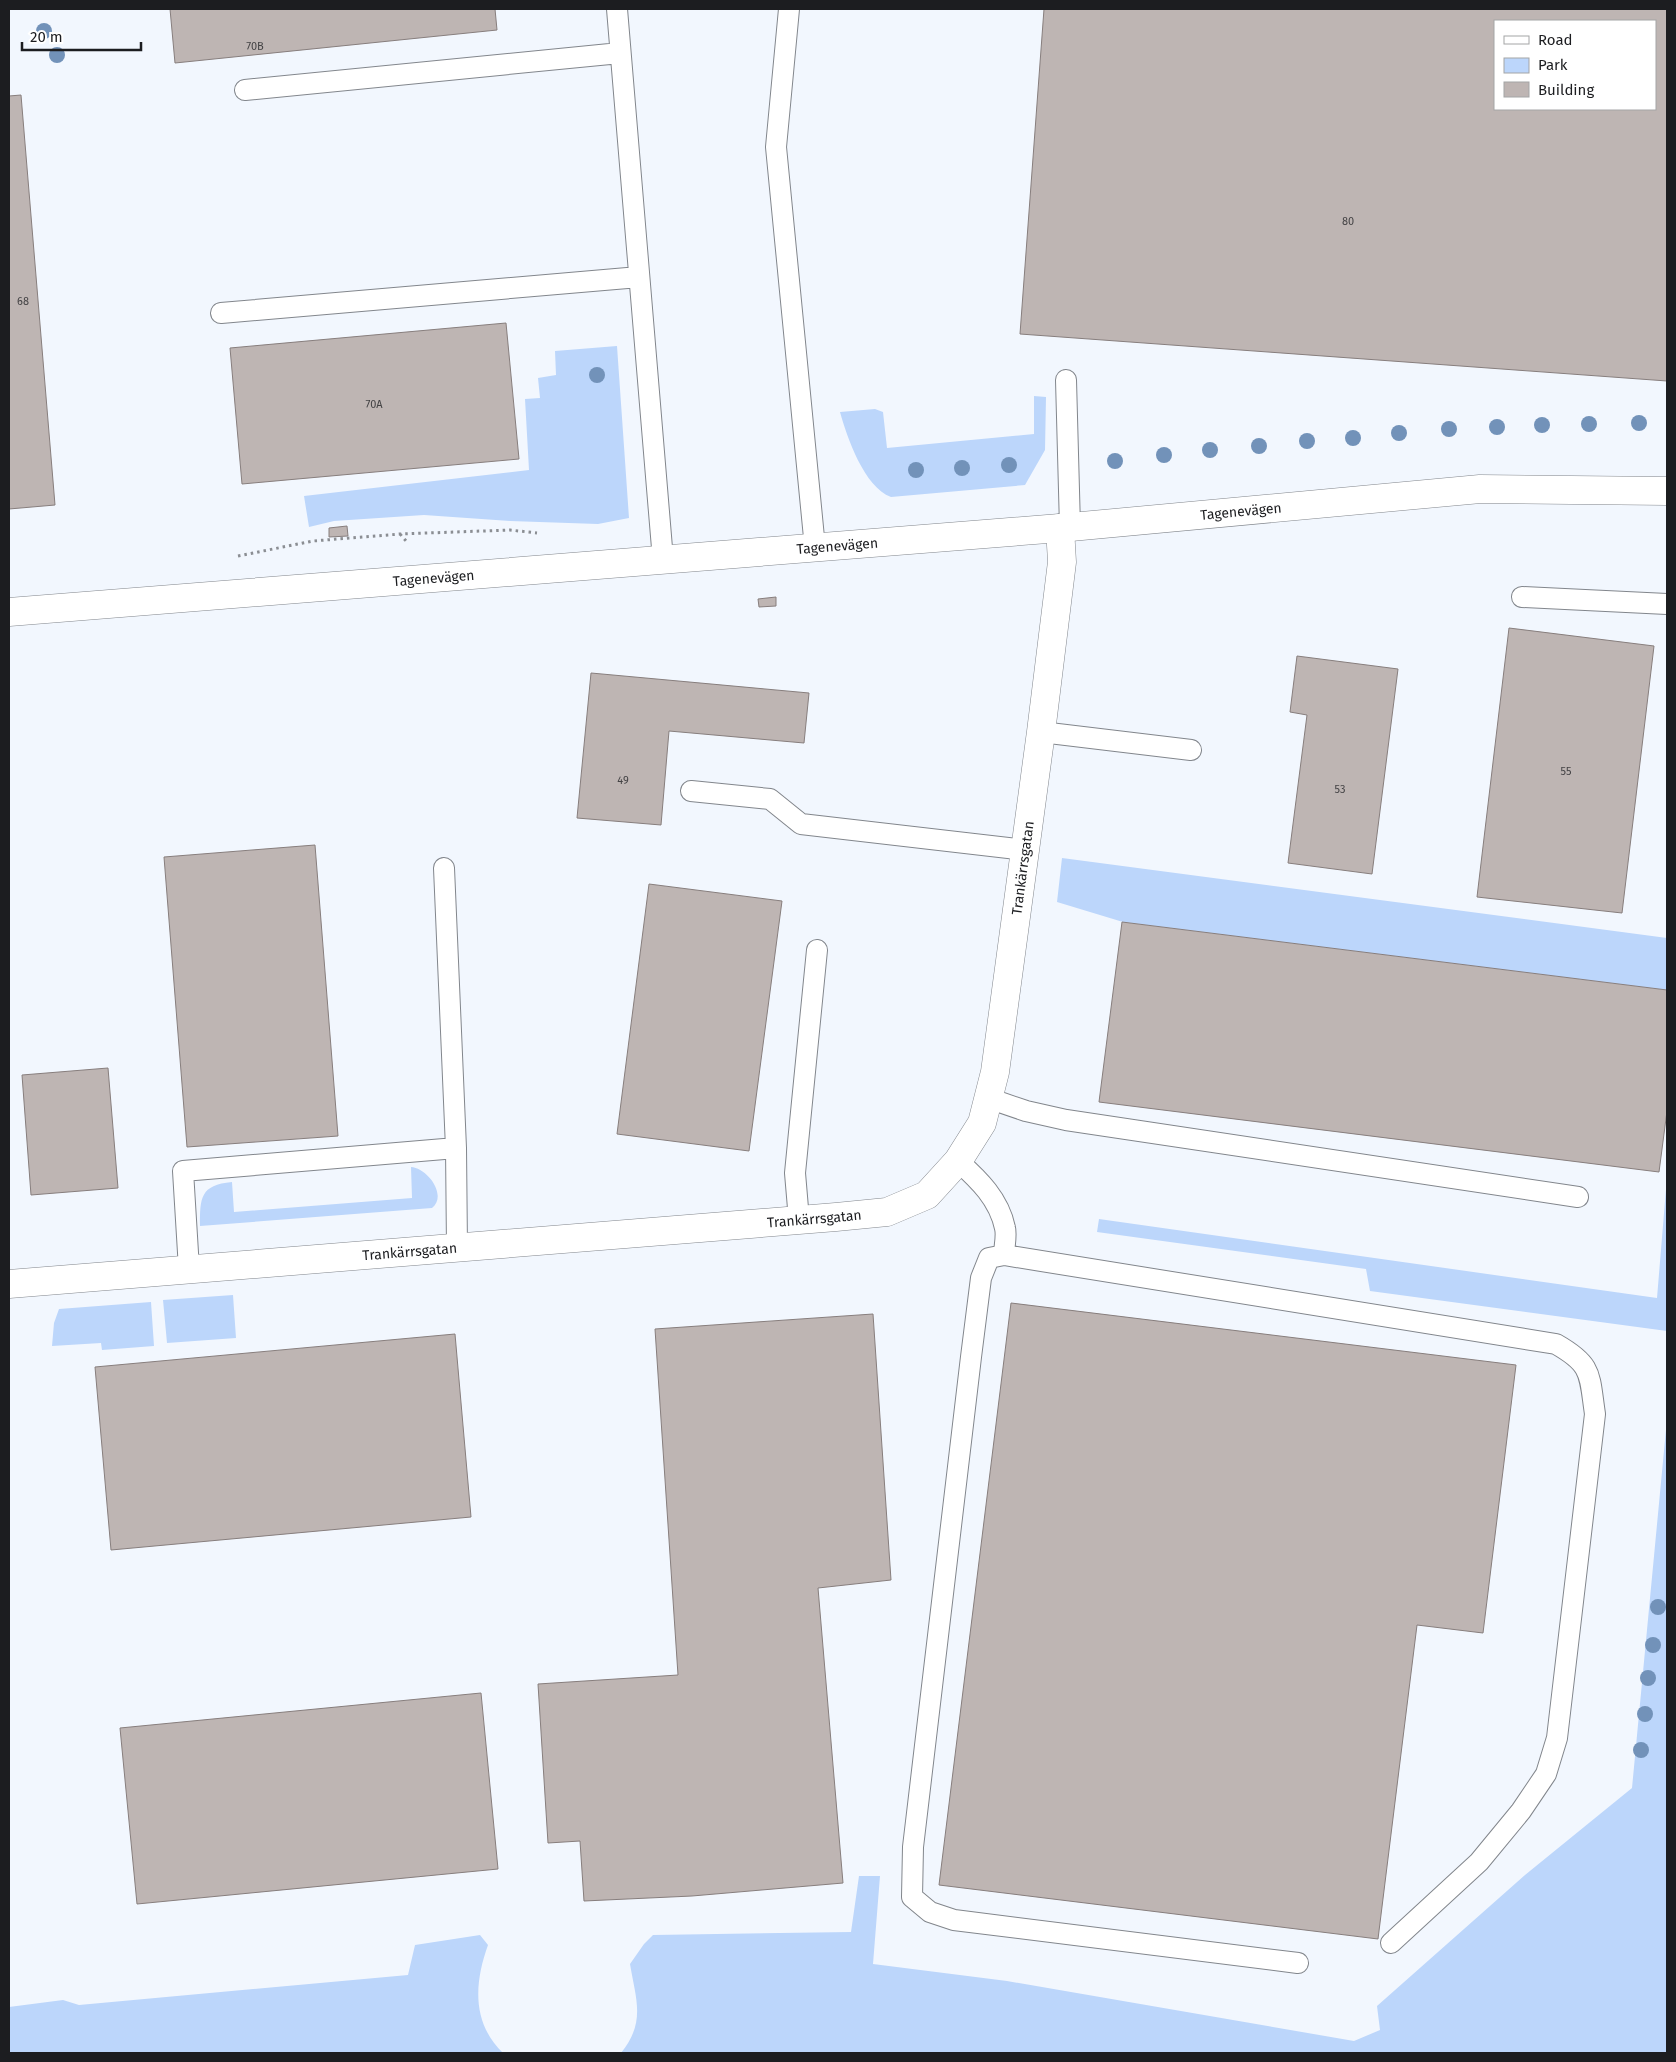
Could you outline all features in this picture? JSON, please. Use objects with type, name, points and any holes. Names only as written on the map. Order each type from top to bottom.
[{"type":"street","name":"Tagenevägen","points":[[9,612],[815,548],[1480,489],[1667,491]]},
{"type":"street","name":"Trankärrsgatan","points":[[9,1284],[887,1212],[928,1195],[958,1161],[982,1123],[995,1072],[1041,732],[1065,527]]},
{"type":"lane","points":[[617,9],[663,560]]},
{"type":"lane","points":[[789,9],[776,147],[815,548]]},
{"type":"lane","points":[[245,90],[620,53]]},
{"type":"lane","points":[[221,313],[639,277]]},
{"type":"lane","points":[[1065,527],[1066,380]]},
{"type":"lane","points":[[1522,597],[1667,604]]},
{"type":"lane","points":[[1041,732],[1191,750]]},
{"type":"lane","points":[[691,791],[770,799],[802,824],[1025,850]]},
{"type":"lane","points":[[444,868],[456,1148],[457,1248]]},
{"type":"lane","points":[[799,1220],[795,1173],[817,950]]},
{"type":"lane","points":[[988,1098],[1026,1111],[1066,1120],[1578,1197]]},
{"type":"lane","points":[[189,1270],[183,1171],[456,1148]]},
{"type":"lane","points":[[958,1161],[983,1184],[997,1206],[1005,1229],[1004,1255]]},
{"type":"lane","points":[[1298,1963],[954,1920],[930,1912],[912,1897],[913,1847],[981,1278],[989,1258],[1004,1255],[1556,1344],[1576,1356],[1589,1373],[1595,1414],[1558,1738],[1546,1774],[1520,1811],[1479,1862],[1391,1943]]},
{"type":"path","points":[[400,534],[407,542]]},
{"type":"green space","points":[[617,346],[629,518],[598,524],[510,521],[424,515],[334,521],[309,527],[304,496],[529,470],[525,399],[540,398],[538,378],[556,375],[555,351]]},
{"type":"green space","points":[[1034,396],[1046,397],[1045,450],[1025,485],[891,497],[881,492],[865,472],[852,447],[840,412],[875,409],[883,412],[887,448],[1034,434]]},
{"type":"green space","points":[[1062,858],[1667,938],[1667,990],[1123,922],[1057,902]]},
{"type":"green space","points":[[411,1167],[423,1172],[434,1183],[438,1196],[432,1208],[200,1226],[200,1208],[204,1195],[214,1186],[221,1184],[232,1182],[234,1212],[412,1198]]},
{"type":"green space","points":[[1667,1177],[1667,1331],[1370,1291],[1366,1269],[1097,1232],[1099,1219],[1657,1298]]},
{"type":"green space","points":[[233,1295],[236,1338],[167,1343],[163,1300]]},
{"type":"green space","points":[[151,1302],[154,1346],[102,1350],[101,1343],[52,1346],[54,1323],[59,1309]]},
{"type":"green space","points":[[1667,1419],[1667,2053],[621,2053],[629,2042],[636,2021],[636,2000],[630,1964],[653,1935],[851,1932],[859,1876],[880,1876],[873,1964],[1007,1981],[1354,2041],[1380,2030],[1377,2006],[1525,1875],[1632,1788]]},
{"type":"green space","points":[[480,1935],[488,1945],[478,1988],[481,2016],[493,2041],[503,2053],[9,2053],[9,2007],[63,2000],[79,2005],[408,1975],[415,1945]]},
{"type":"building","points":[[170,9],[495,9],[497,30],[175,63]]},
{"type":"building","points":[[1044,9],[1667,9],[1667,381],[1020,334]]},
{"type":"building","points":[[21,95],[55,505],[9,509],[9,96]]},
{"type":"building","points":[[506,323],[519,459],[242,484],[230,348]]},
{"type":"building","points":[[347,526],[348,536],[329,537],[329,528]]},
{"type":"building","points":[[776,597],[776,606],[759,607],[758,599]]},
{"type":"building","points":[[1509,628],[1654,646],[1622,913],[1477,897]]},
{"type":"building","points":[[1297,656],[1398,669],[1372,874],[1288,863],[1307,715],[1290,712]]},
{"type":"building","points":[[591,673],[809,693],[804,743],[669,731],[661,825],[577,818]]},
{"type":"building","points":[[315,845],[338,1136],[187,1147],[164,857]]},
{"type":"building","points":[[649,884],[782,901],[749,1151],[617,1134]]},
{"type":"building","points":[[1122,922],[1667,990],[1667,1111],[1659,1172],[1099,1102]]},
{"type":"building","points":[[108,1068],[118,1188],[31,1195],[22,1075]]},
{"type":"building","points":[[1011,1303],[1516,1365],[1483,1633],[1417,1625],[1378,1939],[939,1885]]},
{"type":"building","points":[[873,1314],[891,1580],[818,1588],[843,1883],[692,1896],[584,1901],[580,1841],[548,1843],[538,1684],[678,1675],[655,1329]]},
{"type":"building","points":[[455,1334],[471,1517],[111,1550],[95,1367]]},
{"type":"building","points":[[481,1693],[498,1869],[137,1904],[120,1728]]}]
